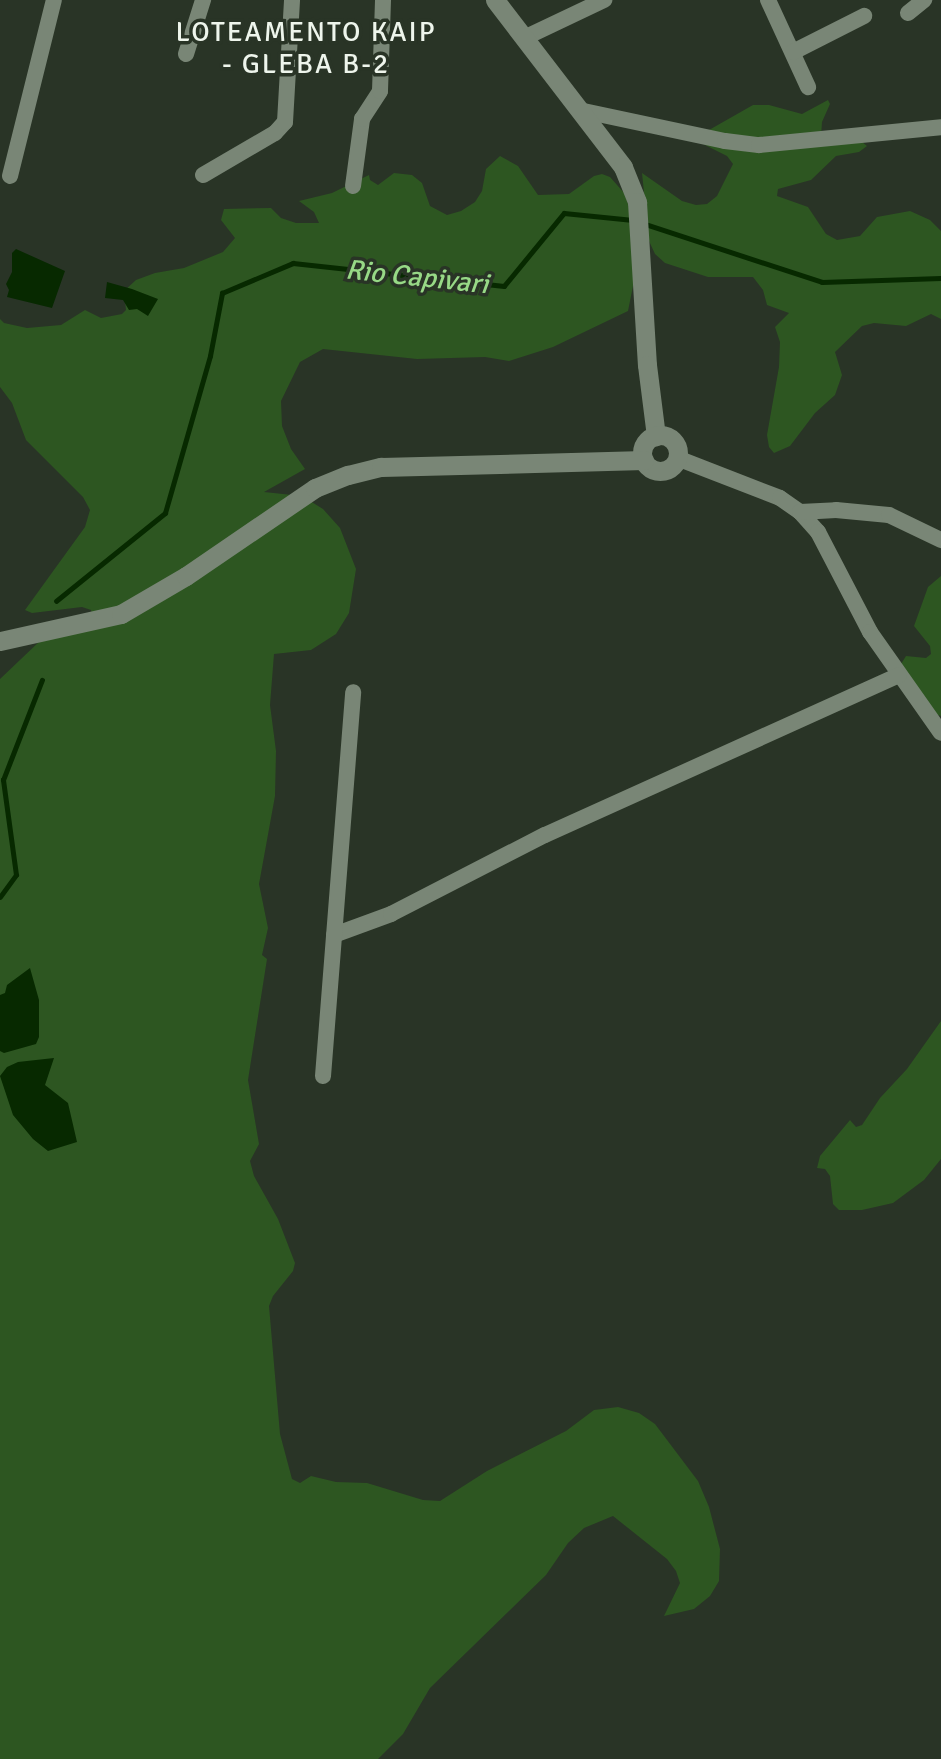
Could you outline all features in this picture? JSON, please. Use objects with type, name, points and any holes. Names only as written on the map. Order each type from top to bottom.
[{"type":"street","points":[[10,176],[54,0]]},
{"type":"street","points":[[186,54],[203,0]]},
{"type":"street","points":[[203,175],[275,133],[285,122],[292,0]]},
{"type":"street","points":[[353,186],[362,119],[380,91],[383,0]]},
{"type":"street","points":[[495,0],[623,167],[637,202],[638,257],[650,409],[656,436]]},
{"type":"street","points":[[524,38],[604,0]]},
{"type":"street","points":[[768,0],[808,87]]},
{"type":"street","points":[[908,13],[924,0]]},
{"type":"street","points":[[793,52],[864,16]]},
{"type":"street","points":[[579,110],[725,141],[759,145],[941,127]]},
{"type":"street","points":[[656,436],[673,441],[677,458]]},
{"type":"street","points":[[656,436],[643,448],[644,460],[653,469],[665,470],[677,458]]},
{"type":"street","points":[[677,458],[780,498],[800,512],[818,533],[870,632],[941,733]]},
{"type":"street","points":[[0,641],[121,614],[186,576],[315,488],[348,475],[381,467],[644,460]]},
{"type":"street","points":[[800,512],[836,510],[889,515],[941,540]]},
{"type":"street","points":[[334,935],[391,914],[545,835],[900,675]]},
{"type":"street","points":[[323,1076],[353,692]]},
{"type":"shaded area","points":[[828,100],[830,104],[822,122],[821,137],[862,142],[867,146],[859,152],[836,156],[811,180],[778,189],[777,196],[808,207],[826,234],[837,240],[860,236],[877,217],[910,211],[930,220],[941,231],[941,319],[931,314],[906,326],[874,323],[862,326],[835,352],[842,375],[835,395],[815,413],[790,446],[774,453],[769,447],[767,435],[779,367],[780,342],[775,327],[789,313],[767,305],[763,290],[753,277],[708,277],[665,263],[655,254],[649,241],[642,173],[682,201],[696,205],[707,204],[717,196],[733,164],[727,156],[699,142],[709,130],[753,105],[769,105],[802,114]]},
{"type":"shaded area","points":[[500,156],[518,166],[538,195],[569,194],[594,176],[602,174],[610,177],[625,194],[633,220],[633,286],[628,311],[553,347],[509,361],[485,357],[417,359],[323,349],[300,362],[281,401],[282,426],[291,449],[305,469],[264,492],[302,496],[323,509],[340,528],[356,569],[349,613],[336,634],[311,650],[274,654],[270,705],[276,751],[275,796],[259,884],[268,928],[262,955],[267,959],[248,1080],[259,1144],[250,1161],[254,1176],[278,1219],[295,1263],[293,1271],[273,1296],[269,1306],[280,1434],[292,1479],[300,1483],[311,1476],[336,1482],[367,1483],[423,1500],[440,1501],[487,1471],[566,1431],[594,1410],[618,1407],[639,1413],[655,1424],[698,1481],[709,1507],[720,1549],[719,1581],[710,1596],[694,1609],[664,1616],[680,1583],[676,1571],[667,1559],[613,1516],[584,1528],[568,1543],[546,1575],[430,1688],[403,1734],[378,1759],[0,1759],[0,679],[42,639],[92,615],[91,610],[82,607],[32,613],[25,610],[85,527],[90,510],[83,497],[26,440],[12,403],[0,387],[0,319],[4,323],[27,328],[61,325],[85,310],[101,318],[122,314],[126,310],[124,291],[136,280],[155,273],[184,268],[223,252],[235,238],[221,220],[224,209],[271,208],[281,218],[296,223],[319,223],[314,212],[299,201],[332,193],[369,175],[370,180],[378,185],[394,173],[412,175],[422,183],[430,206],[447,215],[461,211],[475,202],[482,191],[486,169]]},
{"type":"shaded area","points":[[16,249],[65,271],[52,308],[7,297],[9,290],[6,284],[12,272],[12,253]]},
{"type":"shaded area","points":[[107,282],[158,299],[148,316],[137,309],[129,310],[123,300],[105,298]]},
{"type":"shaded area","points":[[941,576],[941,716],[935,714],[901,664],[906,656],[926,658],[931,654],[930,646],[914,626],[928,587]]},
{"type":"shaded area","points":[[30,968],[39,1000],[39,1037],[36,1044],[4,1053],[0,1051],[0,995],[5,993],[7,985]]},
{"type":"shaded area","points":[[941,1021],[941,1159],[924,1180],[893,1203],[862,1210],[839,1210],[833,1204],[830,1176],[825,1169],[817,1168],[820,1156],[850,1120],[856,1127],[862,1125]]},
{"type":"shaded area","points":[[54,1058],[45,1085],[68,1103],[77,1142],[48,1151],[33,1139],[13,1115],[0,1076],[7,1067],[18,1062]]},
{"type":"waterway","name":"Rio Capivari","points":[[56,601],[165,513],[210,356],[222,293],[293,263],[504,286],[564,213],[633,220]]},
{"type":"waterway","name":"Rio Capivari","points":[[645,224],[822,282],[941,278]]},
{"type":"waterway","name":"Rio Capivari","points":[[0,897],[16,875],[3,780],[42,680]]},
{"type":"district","name":"LOTEAMENTO KAIP - GLEBA B-2","points":[[306,48]]}]
